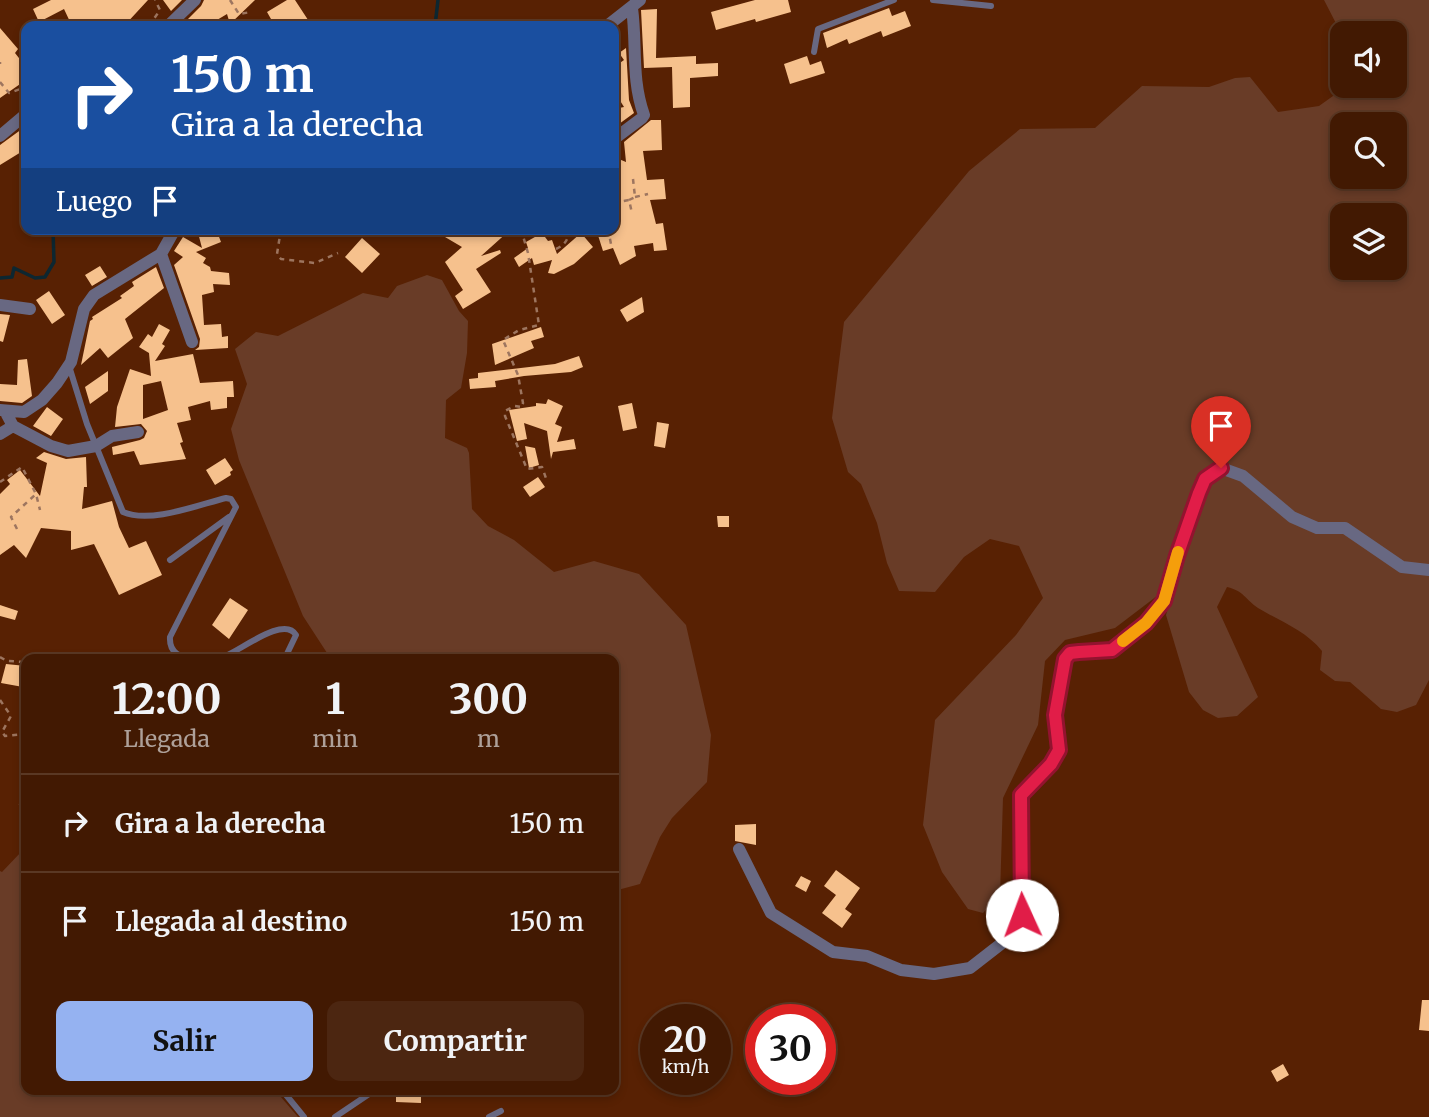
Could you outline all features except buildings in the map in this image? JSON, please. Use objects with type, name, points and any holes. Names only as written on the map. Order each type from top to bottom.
[{"type":"street","points":[[173,21],[195,0]]},
{"type":"street","points":[[614,21],[636,4]]},
{"type":"street","points":[[619,135],[644,115],[634,74],[636,4]]},
{"type":"street","points":[[0,136],[21,118]]},
{"type":"street","points":[[3,411],[26,412],[42,400],[69,366],[84,309],[94,295],[161,254],[172,235]]},
{"type":"street","points":[[161,254],[192,342]]},
{"type":"street","points":[[0,304],[30,309]]},
{"type":"street","points":[[3,411],[13,426],[68,452],[96,446],[111,436],[138,432]]},
{"type":"street","points":[[0,434],[13,426]]},
{"type":"street","points":[[739,849],[771,913],[833,952],[867,956],[901,970],[934,974],[970,968],[1006,940],[1022,915],[1021,795],[1051,764],[1059,750],[1055,715],[1065,659],[1070,653],[1112,650],[1146,623],[1164,601],[1205,479],[1221,468],[1243,476],[1292,517],[1317,528],[1345,528],[1402,567],[1429,570]]},
{"type":"lane","points":[[814,52],[818,29],[894,0]]},
{"type":"lane","points":[[933,0],[990,6]]},
{"type":"lane","points":[[69,366],[96,446],[123,512],[162,514],[226,498],[231,499],[236,506],[170,637],[170,646],[176,654]]},
{"type":"lane","points":[[170,560],[231,516]]},
{"type":"lane","points":[[228,654],[257,638],[287,628],[293,630],[296,635],[287,654]]},
{"type":"lane","points":[[286,1095],[304,1117]]},
{"type":"lane","points":[[335,1117],[368,1095]]},
{"type":"lane","points":[[489,1117],[501,1111]]},
{"type":"path","points":[[152,21],[160,10],[155,0]]},
{"type":"path","points":[[230,0],[239,14],[251,12]]},
{"type":"path","points":[[0,82],[9,93],[21,89]]},
{"type":"path","points":[[633,179],[635,197]]},
{"type":"path","points":[[619,202],[648,194]]},
{"type":"path","points":[[629,200],[632,213]]},
{"type":"path","points":[[280,235],[277,254],[281,259],[315,263],[338,253]]},
{"type":"path","points":[[523,235],[539,325],[519,330],[503,340],[518,375],[523,403],[522,407],[515,406],[505,411],[505,416],[527,469],[542,467],[547,481]]},
{"type":"path","points":[[556,249],[563,246],[569,235]]},
{"type":"path","points":[[609,235],[611,243]]},
{"type":"path","points":[[0,482],[21,466],[36,494],[40,510]]},
{"type":"path","points":[[17,529],[12,515],[36,494]]},
{"type":"path","points":[[0,657],[7,662],[21,662]]},
{"type":"path","points":[[0,700],[11,716],[2,732],[5,736],[21,734]]},
{"type":"path","points":[[20,805],[21,799]]},
{"type":"shaded area","points":[[1324,0],[1429,0],[1429,680],[1416,705],[1397,712],[1381,709],[1350,682],[1335,681],[1320,670],[1322,651],[1308,637],[1227,587],[1217,607],[1258,697],[1237,716],[1218,718],[1203,710],[1189,692],[1166,615],[1171,597],[1157,596],[1115,628],[1065,640],[1045,661],[1038,725],[1003,798],[1000,895],[983,913],[968,909],[942,872],[923,825],[935,720],[1016,635],[1043,598],[1019,546],[990,539],[964,557],[935,592],[899,591],[861,484],[848,472],[832,418],[844,322],[969,171],[1020,129],[1095,128],[1142,86],[1209,87],[1235,78],[1250,77],[1278,112],[1319,106],[1330,98],[1407,98],[1407,21],[1335,21]]},
{"type":"shaded area","points":[[427,275],[442,280],[459,311],[468,321],[467,353],[461,388],[446,400],[445,438],[467,448],[469,453],[472,509],[488,526],[514,540],[554,572],[594,561],[639,574],[686,625],[711,735],[707,782],[672,818],[660,837],[640,884],[619,890],[619,654],[328,654],[303,616],[239,460],[231,429],[247,384],[235,349],[256,332],[278,336],[363,293],[388,298],[397,286]]},
{"type":"shaded area","points":[[21,852],[21,1095],[279,1095],[298,1117],[0,1117],[0,871]]},
{"type":"waterway","points":[[436,21],[438,0]]},
{"type":"waterway","points":[[0,278],[12,277],[14,268],[35,278],[45,277],[54,262],[53,235]]},
{"type":"slow traffic","points":[[1123,641],[1146,623],[1164,601],[1178,552]]},
{"type":"route","points":[[1022,915],[1021,795],[1051,764],[1059,750],[1055,715],[1065,659],[1070,653],[1112,650],[1146,623],[1164,601],[1199,493],[1205,479],[1221,468]]}]
